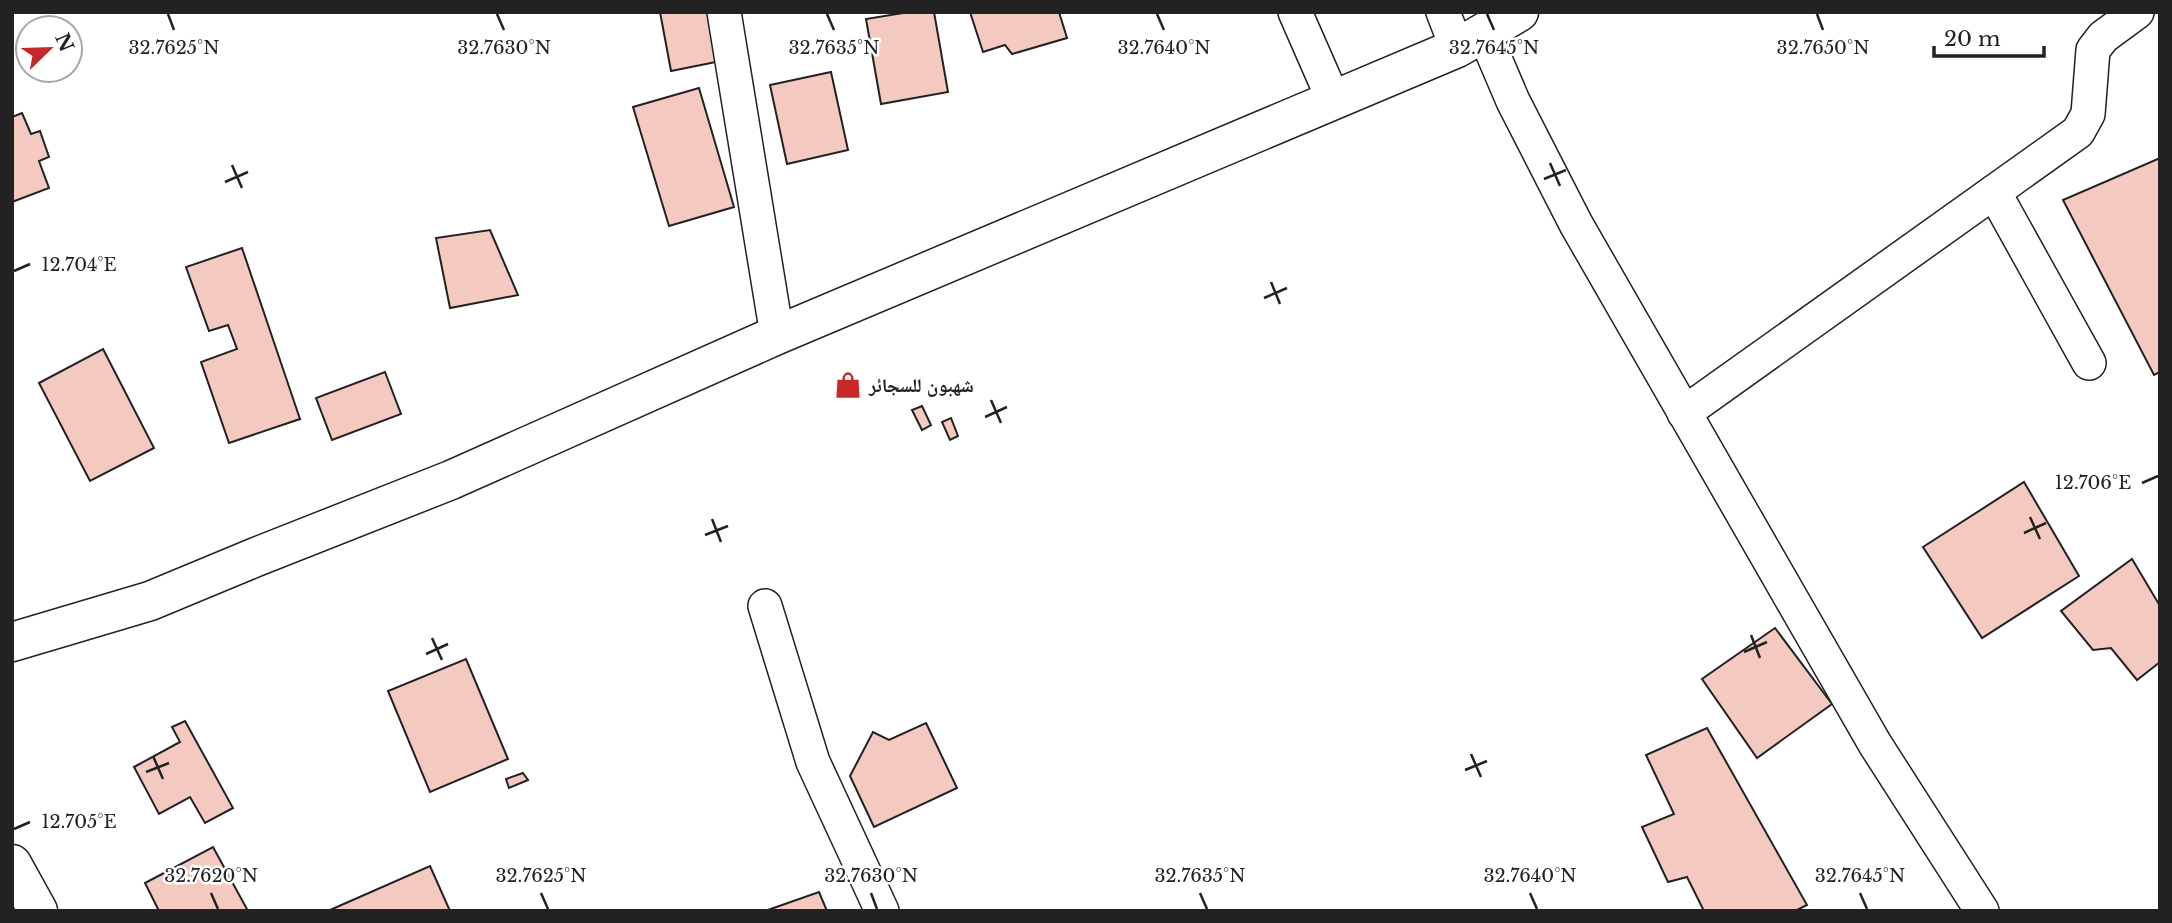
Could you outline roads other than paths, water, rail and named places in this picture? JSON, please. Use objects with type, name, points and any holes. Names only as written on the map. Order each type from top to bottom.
[{"type":"street","points":[[723,12],[777,335]]},
{"type":"street","points":[[1295,12],[1334,101]]},
{"type":"street","points":[[1443,12],[1471,41],[1513,101],[1576,224],[1875,744],[1982,911]]},
{"type":"street","points":[[12,642],[150,601],[451,480],[777,335],[1471,41],[1519,12]]},
{"type":"street","points":[[1684,413],[2078,132],[2088,114],[2093,50],[2104,37],[2137,12]]},
{"type":"street","points":[[1994,192],[2089,363]]},
{"type":"street","points":[[765,606],[813,762],[882,911]]},
{"type":"street","points":[[12,864],[38,911]]},
{"type":"place","name":"شهبون للسجائر","points":[[848,385]]}]
